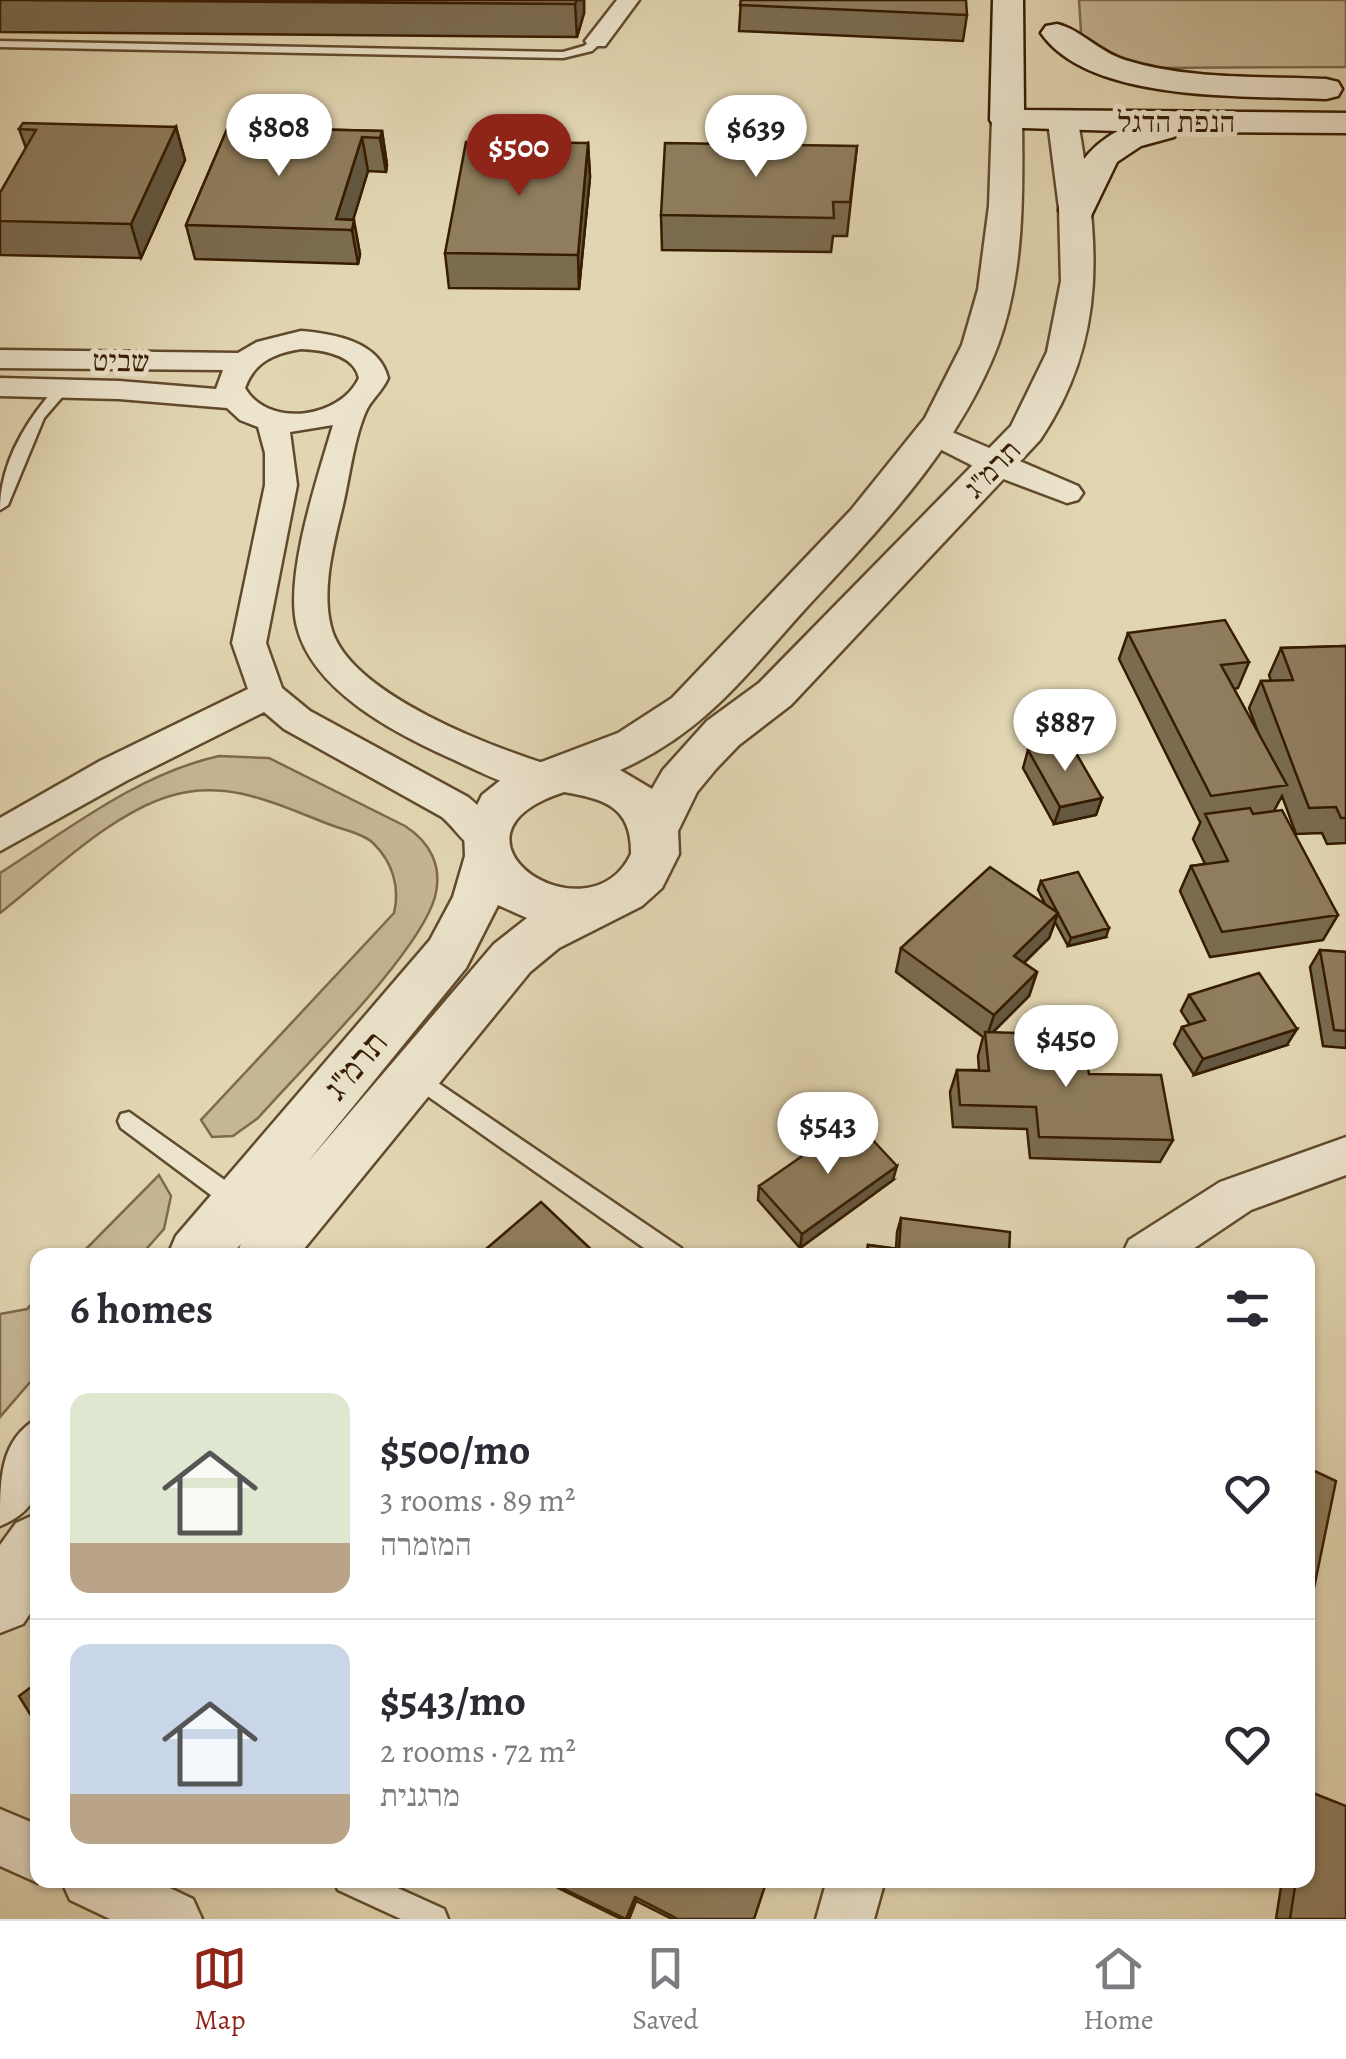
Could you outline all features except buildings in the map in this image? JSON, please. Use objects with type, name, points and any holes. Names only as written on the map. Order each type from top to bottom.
[{"type":"main road","name":"תרמ\"ג","points":[[1007,104],[1008,0]]},
{"type":"main road","name":"תרמ\"ג","points":[[1055,16],[1059,94]]},
{"type":"main road","points":[[1055,16],[1084,58],[1118,71],[1336,89]]},
{"type":"main road","name":"הנפת הדגל","points":[[1007,104],[1059,94],[1336,89]]},
{"type":"main road","name":"הנפת הדגל","points":[[1059,94],[1218,122],[1346,123]]},
{"type":"main road","points":[[1076,210],[1087,175],[1110,149],[1150,132],[1218,122]]},
{"type":"street","points":[[597,41],[628,0]]},
{"type":"street","name":"תרמ\"ג","points":[[656,828],[679,782],[700,757],[723,733],[775,694],[996,465],[1027,432],[1054,388],[1074,331],[1080,291],[1076,210],[1059,94]]},
{"type":"street","name":"תרמ\"ג","points":[[554,777],[633,746],[697,701],[894,486],[933,432],[962,386],[990,315],[1006,233],[1007,104]]},
{"type":"street","points":[[301,340],[344,344],[369,364],[372,378],[366,392],[354,404],[316,420],[272,421],[243,409],[234,400],[230,388],[233,374],[243,362],[258,352],[301,340]]},
{"type":"street","name":"שביט","points":[[0,359],[243,362]]},
{"type":"street","name":"שביט","points":[[0,387],[234,400]]},
{"type":"street","points":[[272,421],[282,485],[248,643],[267,695],[297,720],[455,807],[472,821],[498,879],[529,900],[570,908],[598,904],[625,892],[645,873],[656,851],[656,828],[648,809],[634,794],[590,776],[554,777],[488,762],[372,701],[330,656],[314,630],[312,587],[332,480],[354,404]]},
{"type":"street","points":[[933,432],[996,465],[1068,493]]},
{"type":"street","points":[[0,836],[113,771],[267,695]]},
{"type":"street","points":[[485,849],[497,808],[526,786],[554,777]]},
{"type":"street","name":"תרמ\"ג","points":[[202,1248],[448,954],[477,898],[485,849]]},
{"type":"street","name":"תרמ\"ג","points":[[270,1248],[416,1078],[512,958],[542,934],[598,904]]},
{"type":"street","points":[[1156,1248],[1236,1196],[1346,1156]]},
{"type":"street","points":[[0,1495],[30,1458]]},
{"type":"street","points":[[0,1600],[30,1557]]},
{"type":"street","points":[[0,1837],[30,1851]]},
{"type":"street","points":[[107,1888],[172,1919]]},
{"type":"street","points":[[844,1919],[854,1888]]},
{"type":"lane","points":[[0,44],[563,56],[588,49],[597,41]]},
{"type":"lane","points":[[0,505],[37,417],[63,388]]},
{"type":"lane","points":[[416,1078],[663,1248]]},
{"type":"lane","points":[[129,1120],[239,1203]]},
{"type":"lane","points":[[366,1888],[434,1919]]},
{"type":"shaded area","points":[[1079,0],[1346,0],[1346,67],[1143,68],[1082,48]]},
{"type":"shaded area","points":[[219,756],[269,758],[405,826],[428,847],[436,865],[437,886],[425,921],[357,1011],[258,1118],[233,1136],[212,1137],[201,1120],[394,913],[393,876],[380,850],[359,835],[272,802],[232,792],[191,791],[147,805],[103,831],[0,913],[0,873],[132,789],[189,764]]},
{"type":"shaded area","points":[[159,1175],[171,1196],[164,1229],[147,1248],[87,1248]]},
{"type":"shaded area","points":[[30,1306],[30,1382],[0,1417],[0,1314]]}]
